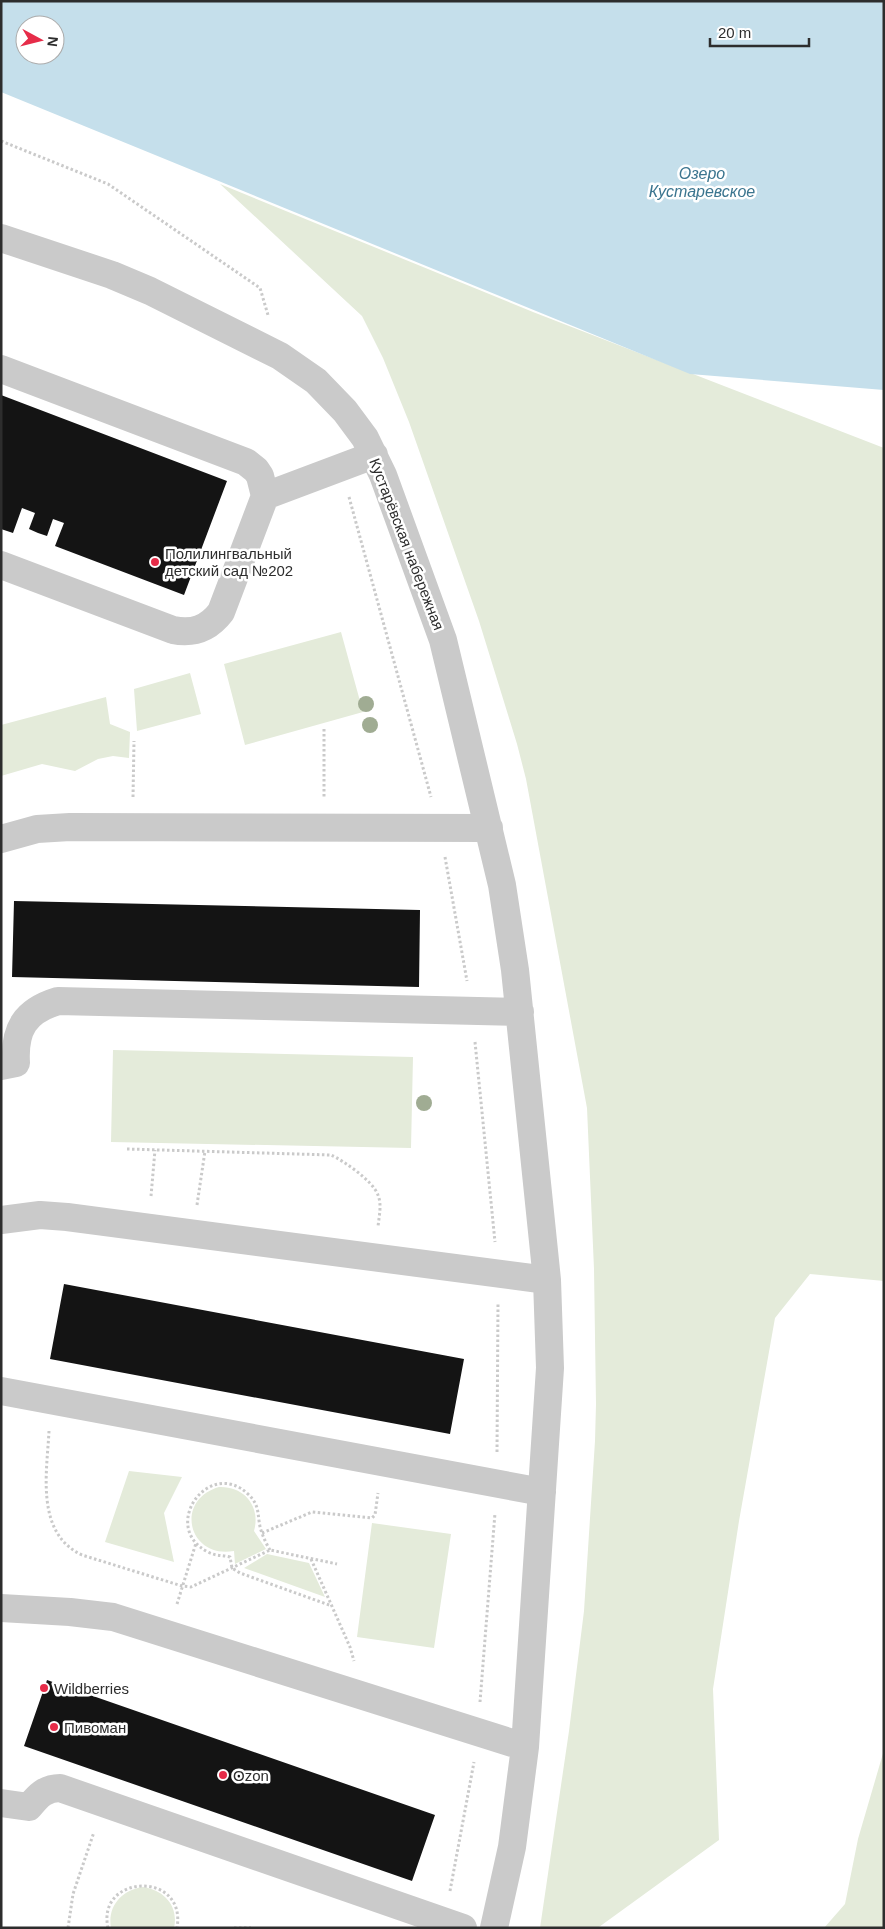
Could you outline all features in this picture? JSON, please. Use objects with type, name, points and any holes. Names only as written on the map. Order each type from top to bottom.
[{"type":"street","name":"Кустарёвская набережная","points":[[1,238],[125,280],[280,356],[316,381],[334,398],[353,422],[374,455],[383,475],[442,640],[489,828],[509,925],[520,1012],[547,1280],[550,1368],[526,1747],[512,1847],[494,1928]]},
{"type":"street","points":[[1,369],[246,462],[260,476],[265,496],[221,612],[214,621],[196,631],[184,633],[172,630],[1,565]]},
{"type":"street","points":[[265,496],[374,455]]},
{"type":"street","points":[[1,839],[53,828],[489,828]]},
{"type":"street","points":[[1,1066],[16,1063],[15,1046],[19,1031],[26,1020],[45,1005],[58,1001],[520,1012]]},
{"type":"street","points":[[1,1220],[52,1216],[547,1280]]},
{"type":"street","points":[[1,1391],[542,1492]]},
{"type":"street","points":[[1,1608],[113,1617],[526,1747]]},
{"type":"street","points":[[1,1803],[29,1807],[42,1792],[48,1789],[60,1788],[453,1924]]},
{"type":"path","points":[[1,141],[108,184],[260,288],[280,356]]},
{"type":"path","points":[[340,468],[439,828],[472,1011],[497,1274],[497,1484],[477,1731],[453,1924]]},
{"type":"path","points":[[324,729],[324,828]]},
{"type":"path","points":[[133,827],[134,740]]},
{"type":"path","points":[[127,1149],[324,1153],[344,1161],[375,1188],[378,1194],[380,1212],[374,1257]]},
{"type":"path","points":[[148,1228],[155,1150]]},
{"type":"path","points":[[194,1234],[205,1151]]},
{"type":"path","points":[[51,1400],[46,1499],[49,1514],[64,1542],[82,1555],[182,1586],[196,1586],[270,1550],[337,1564]]},
{"type":"path","points":[[262,1533],[312,1512],[374,1518],[382,1462]]},
{"type":"path","points":[[270,1550],[262,1533],[258,1509],[249,1494],[233,1485],[215,1485],[199,1494],[190,1509],[188,1526],[196,1543],[210,1554],[230,1557],[232,1568],[240,1573],[332,1606]]},
{"type":"path","points":[[168,1634],[196,1543]]},
{"type":"path","points":[[311,1558],[352,1652],[353,1670],[347,1690]]},
{"type":"path","points":[[68,1928],[73,1894],[104,1803]]},
{"type":"path","points":[[108,1928],[108,1916],[113,1901],[124,1890],[139,1885],[155,1887],[168,1896],[176,1910],[177,1928]]},
{"type":"path","points":[[234,1928],[251,1928]]},
{"type":"green space","points":[[220,184],[533,312],[884,448],[884,1281],[810,1274],[775,1318],[739,1521],[713,1689],[719,1840],[599,1927],[540,1928],[569,1731],[584,1611],[596,1404],[594,1269],[587,1108],[526,779],[479,621],[409,422],[383,358],[362,316]]},
{"type":"green space","points":[[341,632],[363,712],[245,745],[224,664]]},
{"type":"green space","points":[[190,673],[201,714],[137,731],[134,689]]},
{"type":"green space","points":[[106,697],[110,724],[130,732],[129,758],[113,756],[98,759],[75,771],[42,764],[1,776],[1,725]]},
{"type":"green space","points":[[113,1050],[413,1057],[411,1148],[111,1142]]},
{"type":"green space","points":[[129,1471],[182,1477],[164,1513],[174,1562],[105,1542]]},
{"type":"green space","points":[[219,1487],[236,1490],[248,1499],[255,1513],[254,1531],[266,1549],[235,1564],[234,1551],[218,1551],[206,1546],[197,1538],[192,1527],[192,1515],[196,1504],[205,1494]]},
{"type":"green space","points":[[372,1523],[451,1534],[434,1648],[357,1637]]},
{"type":"green space","points":[[267,1554],[309,1563],[325,1597],[244,1568]]},
{"type":"green space","points":[[884,1750],[884,1928],[824,1928],[845,1904],[858,1839]]},
{"type":"green space","points":[[143,1887],[163,1895],[168,1900],[174,1913],[174,1928],[111,1928],[111,1913],[118,1900],[123,1895]]},
{"type":"water","name":"Озеро Кустаревское","points":[[1,1],[884,1],[884,390],[690,374],[1,92]]},
{"type":"building","points":[[1,395],[227,481],[184,595],[55,546],[64,523],[53,519],[47,536],[38,533],[29,529],[35,513],[22,508],[13,533],[1,529]]},
{"type":"building","points":[[14,901],[420,910],[419,987],[12,977]]},
{"type":"building","points":[[64,1284],[464,1359],[450,1434],[50,1359]]},
{"type":"building","points":[[47,1680],[435,1815],[412,1881],[24,1746]]},
{"type":"place","name":"Полилингвальный детский сад №202","points":[[155,562]]},
{"type":"place","name":"Wildberries","points":[[44,1688]]},
{"type":"place","name":"Пивоман","points":[[54,1727]]},
{"type":"place","name":"Ozon","points":[[223,1775]]}]
